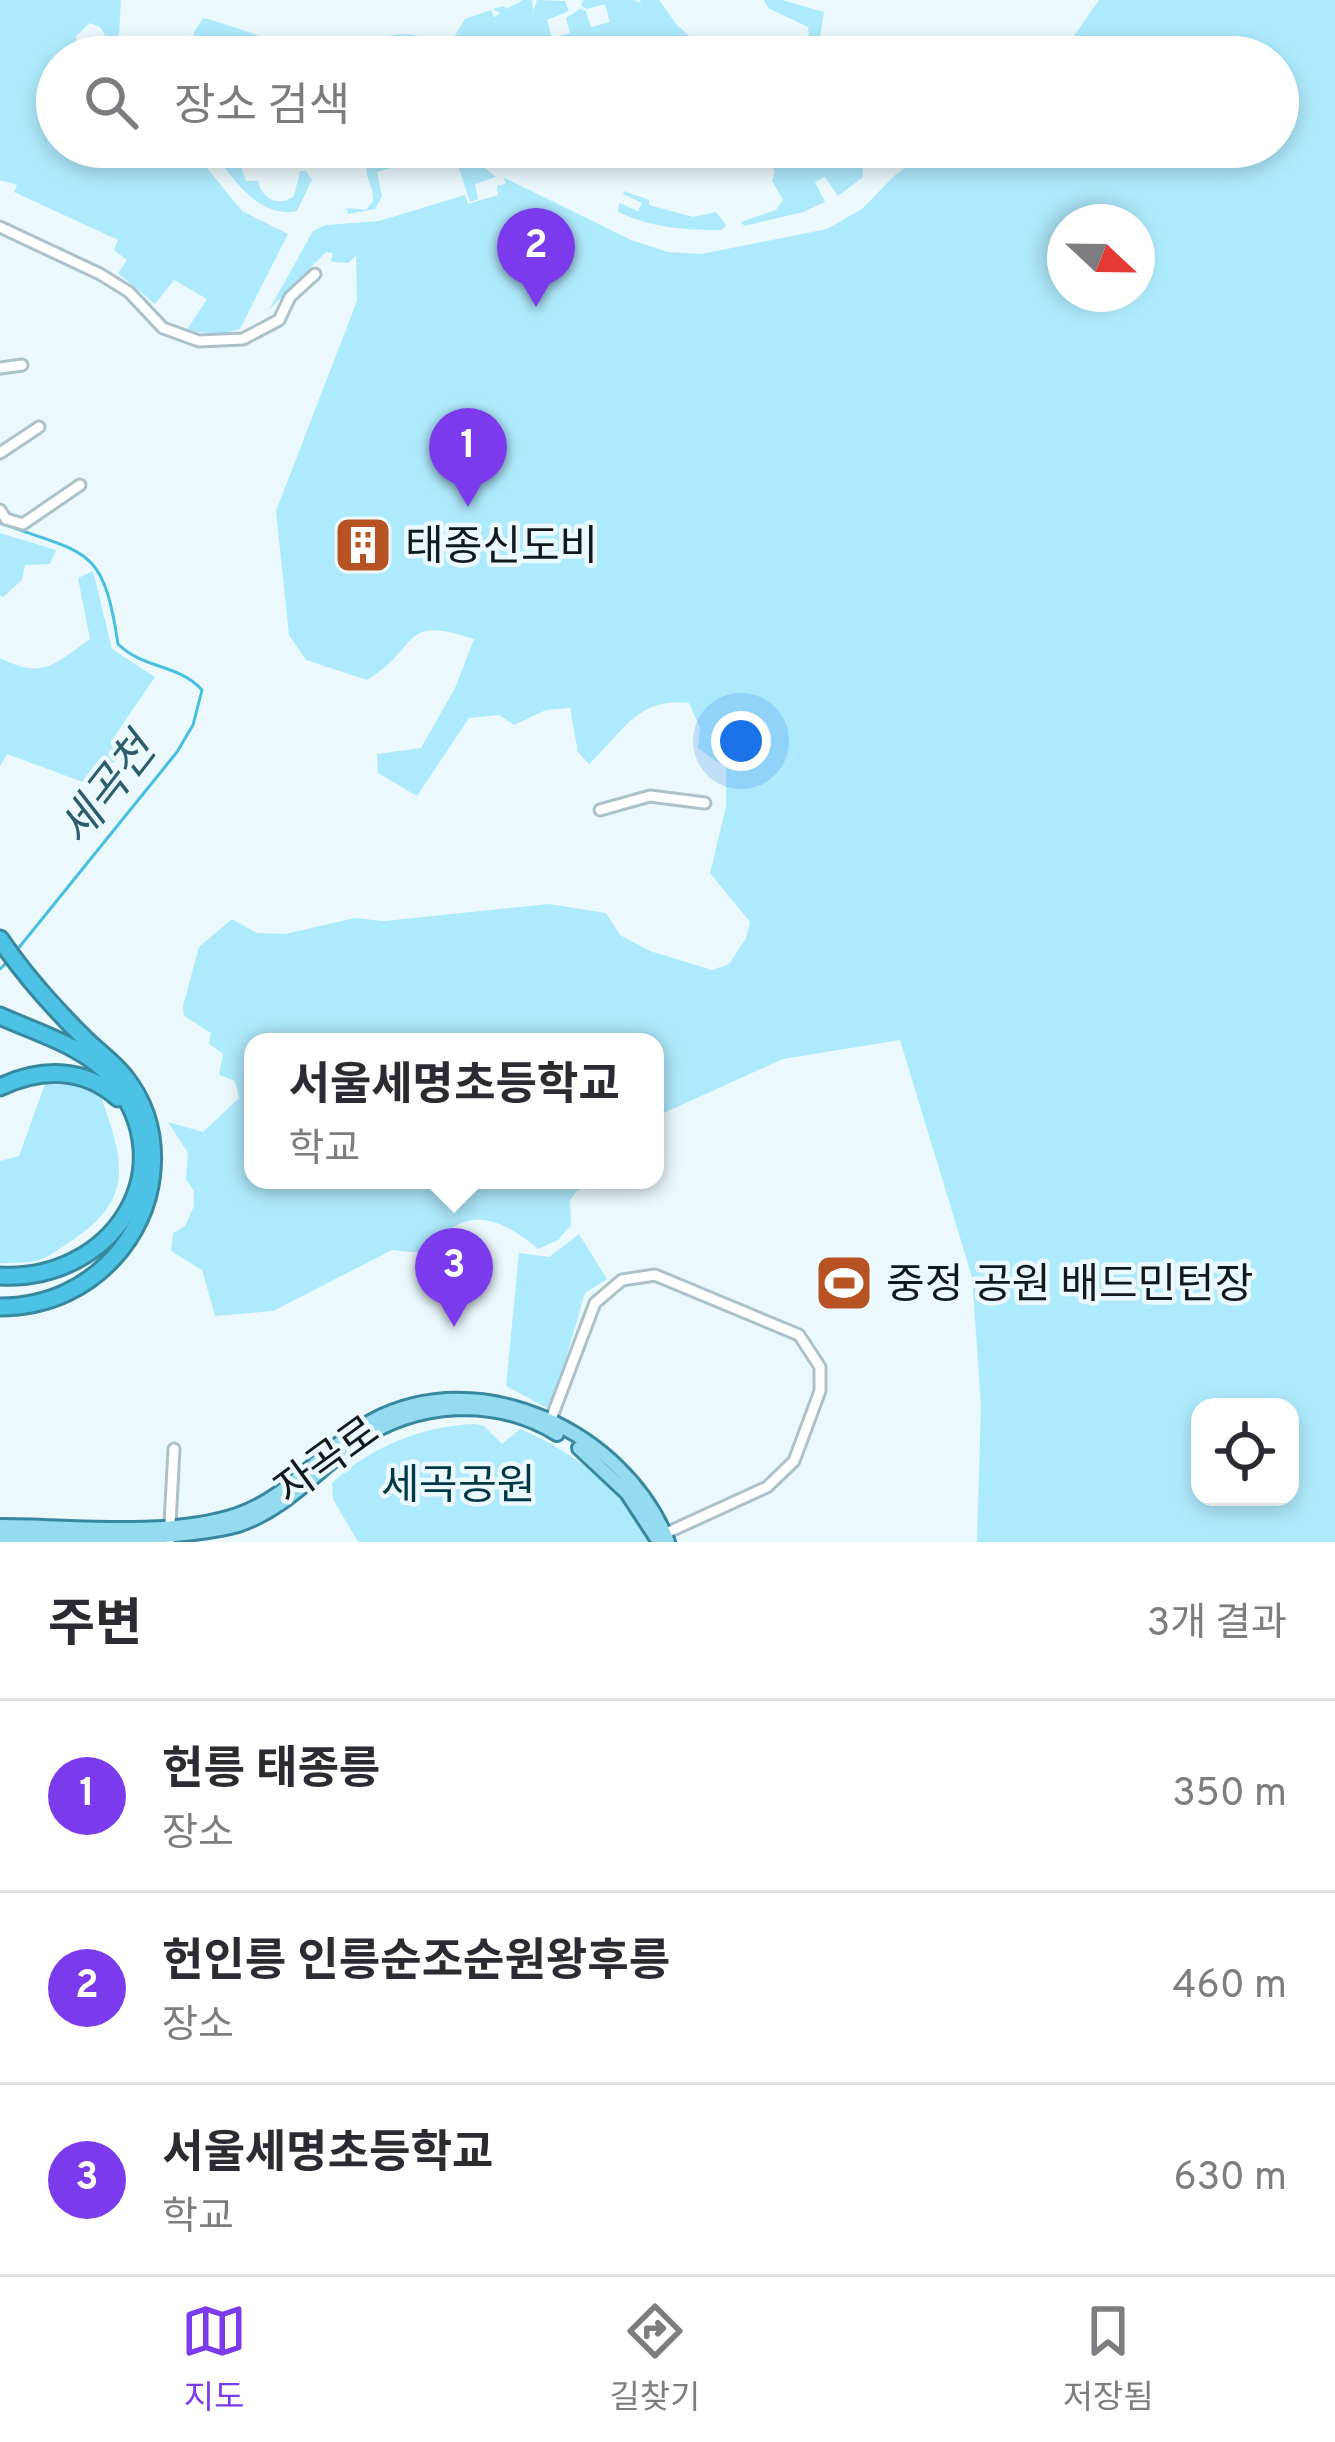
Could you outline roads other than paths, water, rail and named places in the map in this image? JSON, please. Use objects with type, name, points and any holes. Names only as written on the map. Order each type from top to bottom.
[{"type":"highway","points":[[0,939],[26,974],[124,1076],[139,1113],[142,1149],[138,1186],[113,1232],[96,1249],[64,1268],[0,1276]]},
{"type":"highway","points":[[0,1014],[91,1054],[122,1080],[152,1135],[153,1171],[144,1207],[127,1241],[104,1268],[67,1293],[37,1304],[0,1307]]},
{"type":"highway","points":[[0,1088],[45,1074],[75,1075],[109,1090],[139,1113]]},
{"type":"main road","name":"자곡로","points":[[0,1536],[169,1535],[227,1528],[262,1515],[301,1490],[357,1442],[419,1412],[479,1409],[549,1425],[613,1478],[663,1539]]},
{"type":"main road","name":"자곡로","points":[[0,1526],[169,1535]]},
{"type":"street","points":[[0,227],[100,274],[129,292],[163,328],[199,341],[243,339],[279,320],[290,297],[315,274]]},
{"type":"street","points":[[0,368],[22,365]]},
{"type":"street","points":[[0,453],[39,427]]},
{"type":"street","points":[[0,510],[22,524],[80,485]]},
{"type":"street","points":[[600,810],[650,796],[705,803]]},
{"type":"street","points":[[549,1425],[595,1303],[622,1280],[656,1275],[799,1335],[820,1367],[820,1391],[794,1461],[767,1487],[663,1539]]},
{"type":"street","points":[[169,1535],[174,1449]]},
{"type":"waterway","name":"세곡천","points":[[0,523],[86,558],[105,587],[118,644],[138,658],[183,675],[202,690],[193,725],[177,752],[17,950]]},
{"type":"waterway","name":"세곡천","points":[[0,969],[7,962]]},
{"type":"place","name":"헌인릉 인릉순조순원왕후릉","points":[[536,307]]},
{"type":"place","name":"헌릉 태종릉","points":[[468,507]]},
{"type":"place","name":"태종신도비","points":[[363,545]]},
{"type":"place","name":"중정 공원 배드민턴장","points":[[844,1283]]},
{"type":"place","name":"서울세명초등학교","points":[[454,1327]]},
{"type":"park label","name":"세곡공원","points":[[458,1484]]}]
